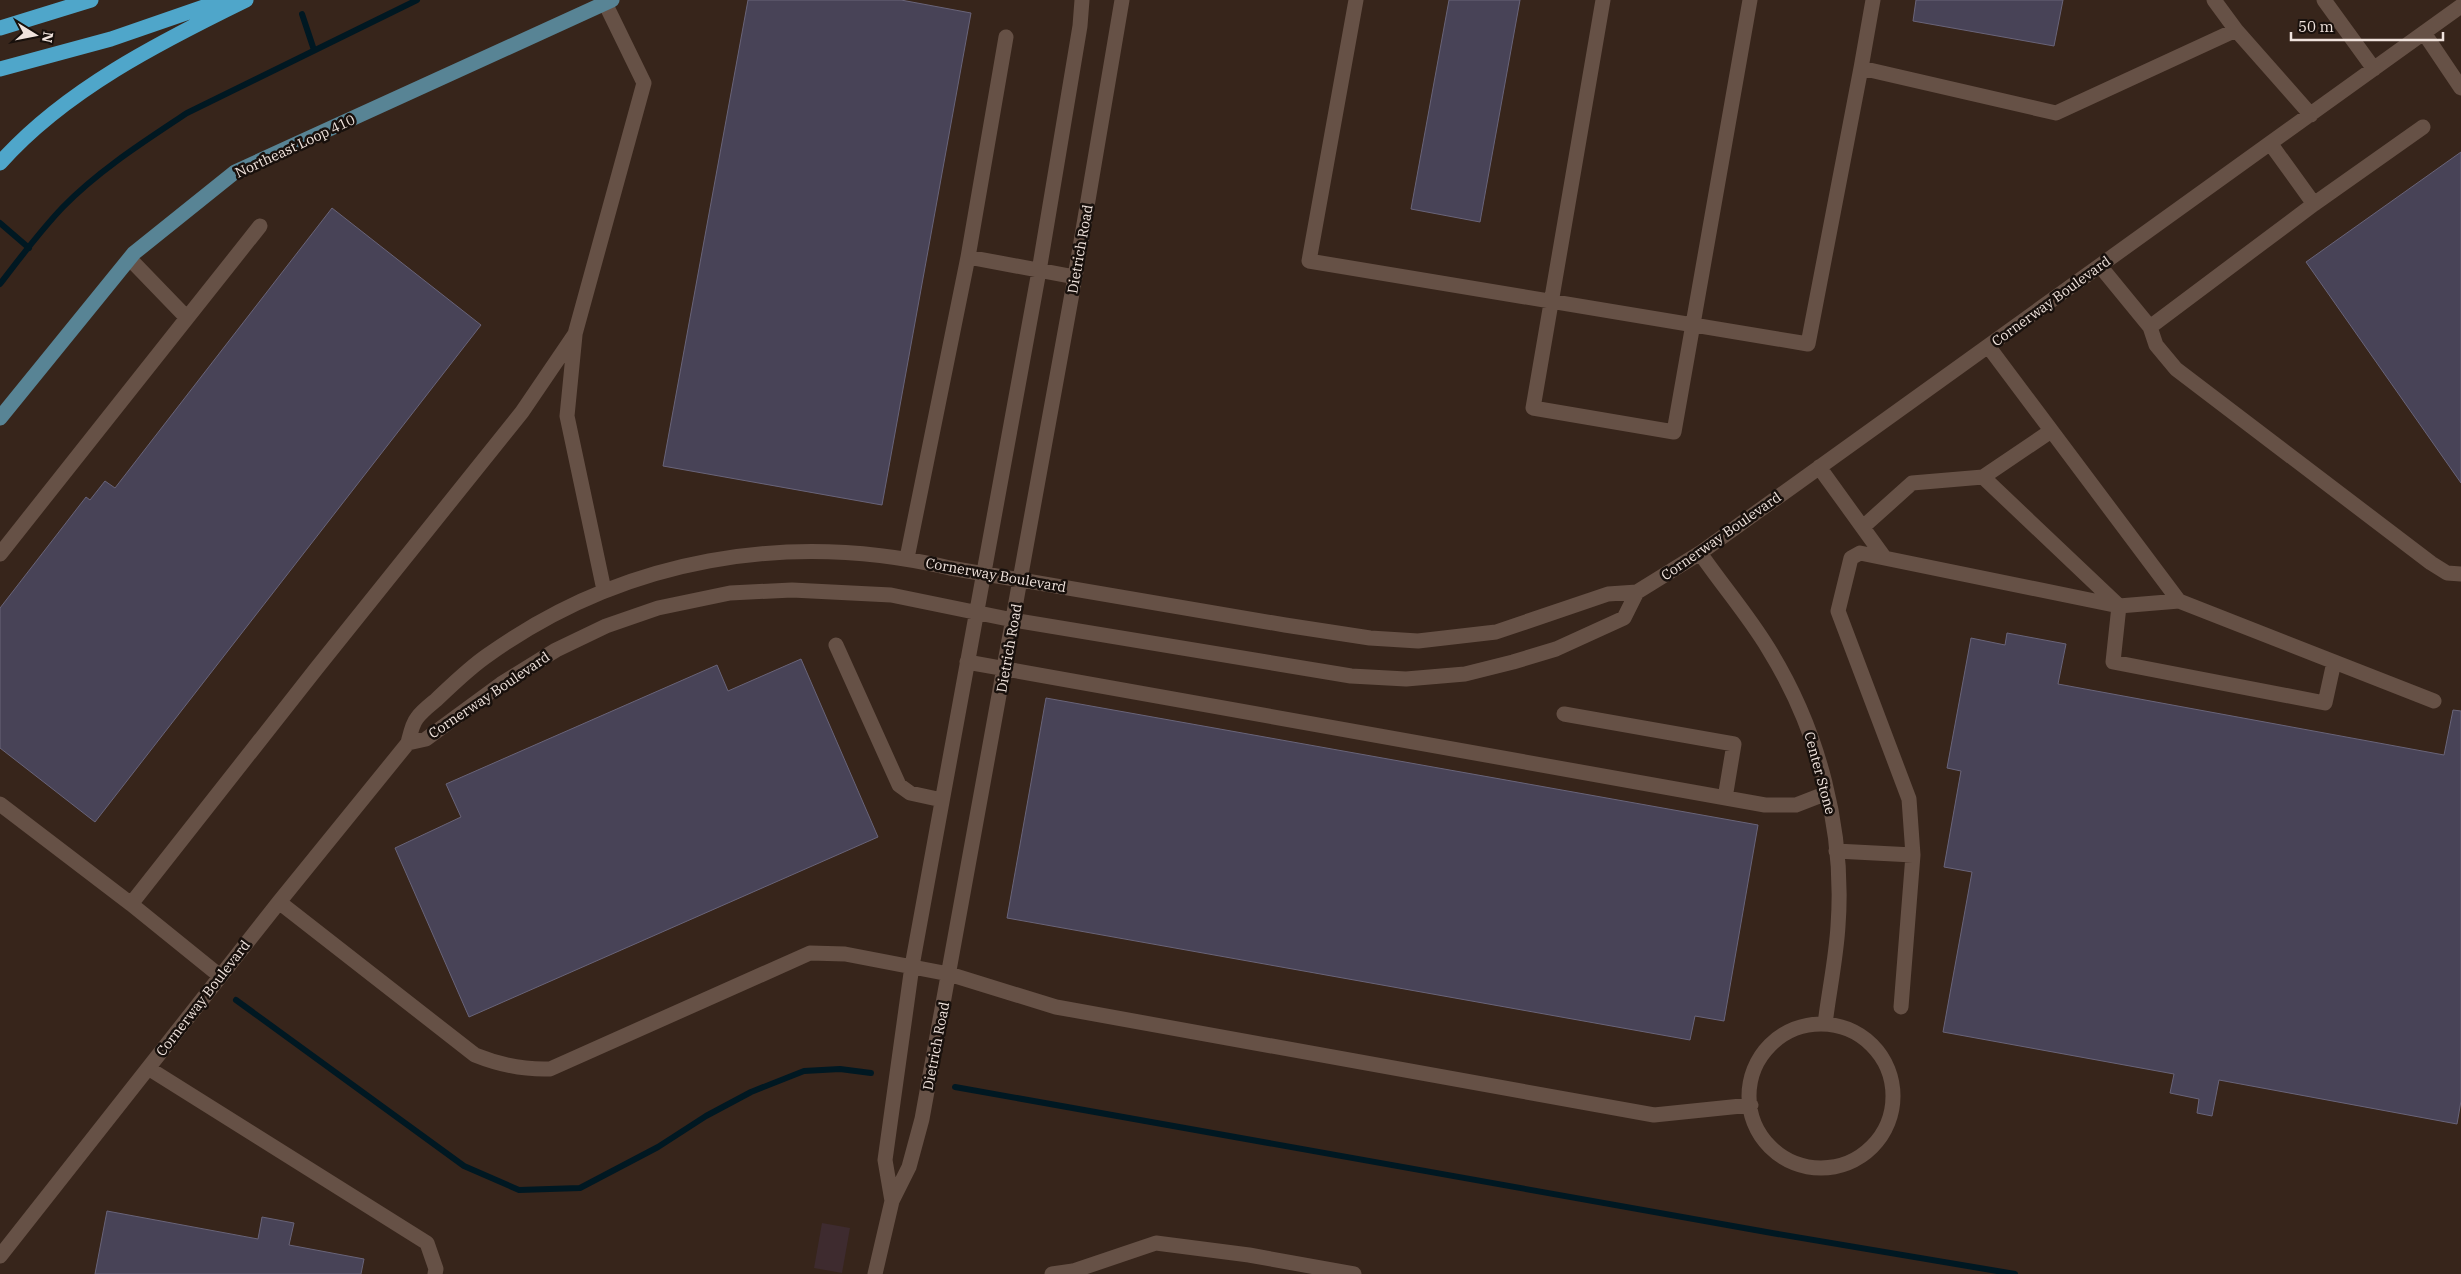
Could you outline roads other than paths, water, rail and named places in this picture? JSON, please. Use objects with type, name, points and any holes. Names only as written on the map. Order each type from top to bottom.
[{"type":"highway","points":[[0,28],[91,0]]},
{"type":"highway","points":[[0,69],[110,38],[224,0]]},
{"type":"highway","points":[[0,164],[44,122],[98,81],[166,39],[246,0]]},
{"type":"main road","name":"Northeast Loop 410","points":[[0,418],[130,259],[235,172],[608,2]]},
{"type":"street","name":"Dietrich Road","points":[[892,1201],[885,1160],[912,966],[1039,271],[1080,26],[1082,0]]},
{"type":"street","name":"Dietrich Road","points":[[875,1274],[892,1201],[909,1167],[922,1119],[1021,580],[1122,0]]},
{"type":"street","points":[[1356,0],[1309,261],[1808,344],[1873,0]]},
{"type":"street","points":[[1603,0],[1553,302],[1533,408],[1674,432],[1750,0]]},
{"type":"street","points":[[2214,0],[2236,30],[2311,115]]},
{"type":"street","points":[[2324,0],[2374,69]]},
{"type":"street","points":[[604,590],[567,416],[575,334],[644,83],[608,2]]},
{"type":"street","name":"Cornerway Boulevard","points":[[0,1256],[220,976],[408,743],[416,719],[472,667],[518,634],[604,590],[695,562],[768,553],[848,553],[907,558],[984,574],[1351,636],[1418,641],[1496,632],[1608,594],[1637,592],[1700,553],[2461,6]]},
{"type":"street","points":[[1861,68],[2056,113],[2236,30]]},
{"type":"street","points":[[2424,33],[2461,88]]},
{"type":"street","points":[[907,558],[968,258],[1006,37]]},
{"type":"street","points":[[2150,328],[2314,204],[2423,127]]},
{"type":"street","points":[[2270,143],[2314,204]]},
{"type":"street","points":[[0,554],[260,226]]},
{"type":"street","points":[[968,258],[1075,277]]},
{"type":"street","points":[[130,259],[187,318]]},
{"type":"street","points":[[2100,266],[2150,328],[2156,345],[2176,369],[2431,563],[2447,572],[2461,574]]},
{"type":"street","points":[[131,904],[522,412],[575,334]]},
{"type":"street","points":[[1988,346],[2179,601]]},
{"type":"street","points":[[1863,528],[1912,482],[1983,477],[2051,431]]},
{"type":"street","points":[[1820,467],[1884,557]]},
{"type":"street","points":[[1983,477],[2119,606]]},
{"type":"street","points":[[1902,1007],[1914,855],[1909,799],[1838,611],[1851,558],[1860,552],[2119,606],[2179,601],[2434,701]]},
{"type":"street","name":"Center Stone","points":[[1700,553],[1768,648],[1792,690],[1811,735],[1827,793],[1836,851],[1838,926],[1825,1024]]},
{"type":"street","name":"Cornerway Boulevard","points":[[408,743],[426,739],[502,684],[556,650],[606,626],[658,608],[730,592],[801,590],[891,595],[1013,620],[1351,676],[1406,679],[1465,674],[1556,649],[1624,618],[1637,592]]},
{"type":"street","points":[[2119,606],[2113,662],[2325,703],[2334,662]]},
{"type":"street","points":[[836,646],[899,785],[910,793],[942,800]]},
{"type":"street","points":[[967,662],[1765,805],[1796,804],[1827,793]]},
{"type":"street","points":[[1564,714],[1734,744],[1725,798]]},
{"type":"street","points":[[0,804],[131,904],[220,976]]},
{"type":"street","points":[[1836,851],[1914,855]]},
{"type":"street","points":[[279,902],[476,1054],[509,1066],[531,1070],[550,1069],[810,952],[845,954],[949,974],[1056,1007],[1654,1115],[1751,1106]]},
{"type":"street","points":[[1825,1024],[1849,1029],[1870,1042],[1885,1062],[1893,1086],[1892,1111],[1882,1134],[1866,1153],[1844,1165],[1819,1168],[1797,1164],[1777,1153],[1762,1137],[1752,1116],[1751,1106],[1749,1094],[1753,1071],[1765,1051],[1782,1036],[1802,1026],[1825,1024]]},
{"type":"street","points":[[148,1068],[427,1243],[436,1270],[435,1274]]},
{"type":"street","points":[[1052,1274],[1073,1271],[1156,1243],[1249,1255],[1354,1274]]},
{"type":"waterway","points":[[0,284],[38,235],[63,207],[107,168],[139,145],[187,113],[417,0]]},
{"type":"waterway","points":[[302,14],[314,50]]},
{"type":"waterway","points":[[0,223],[29,248]]},
{"type":"waterway","points":[[236,1000],[464,1166],[519,1190],[580,1188],[658,1147],[706,1116],[751,1092],[804,1071],[840,1069],[871,1073]]},
{"type":"waterway","points":[[955,1087],[1772,1233],[2015,1274]]}]
